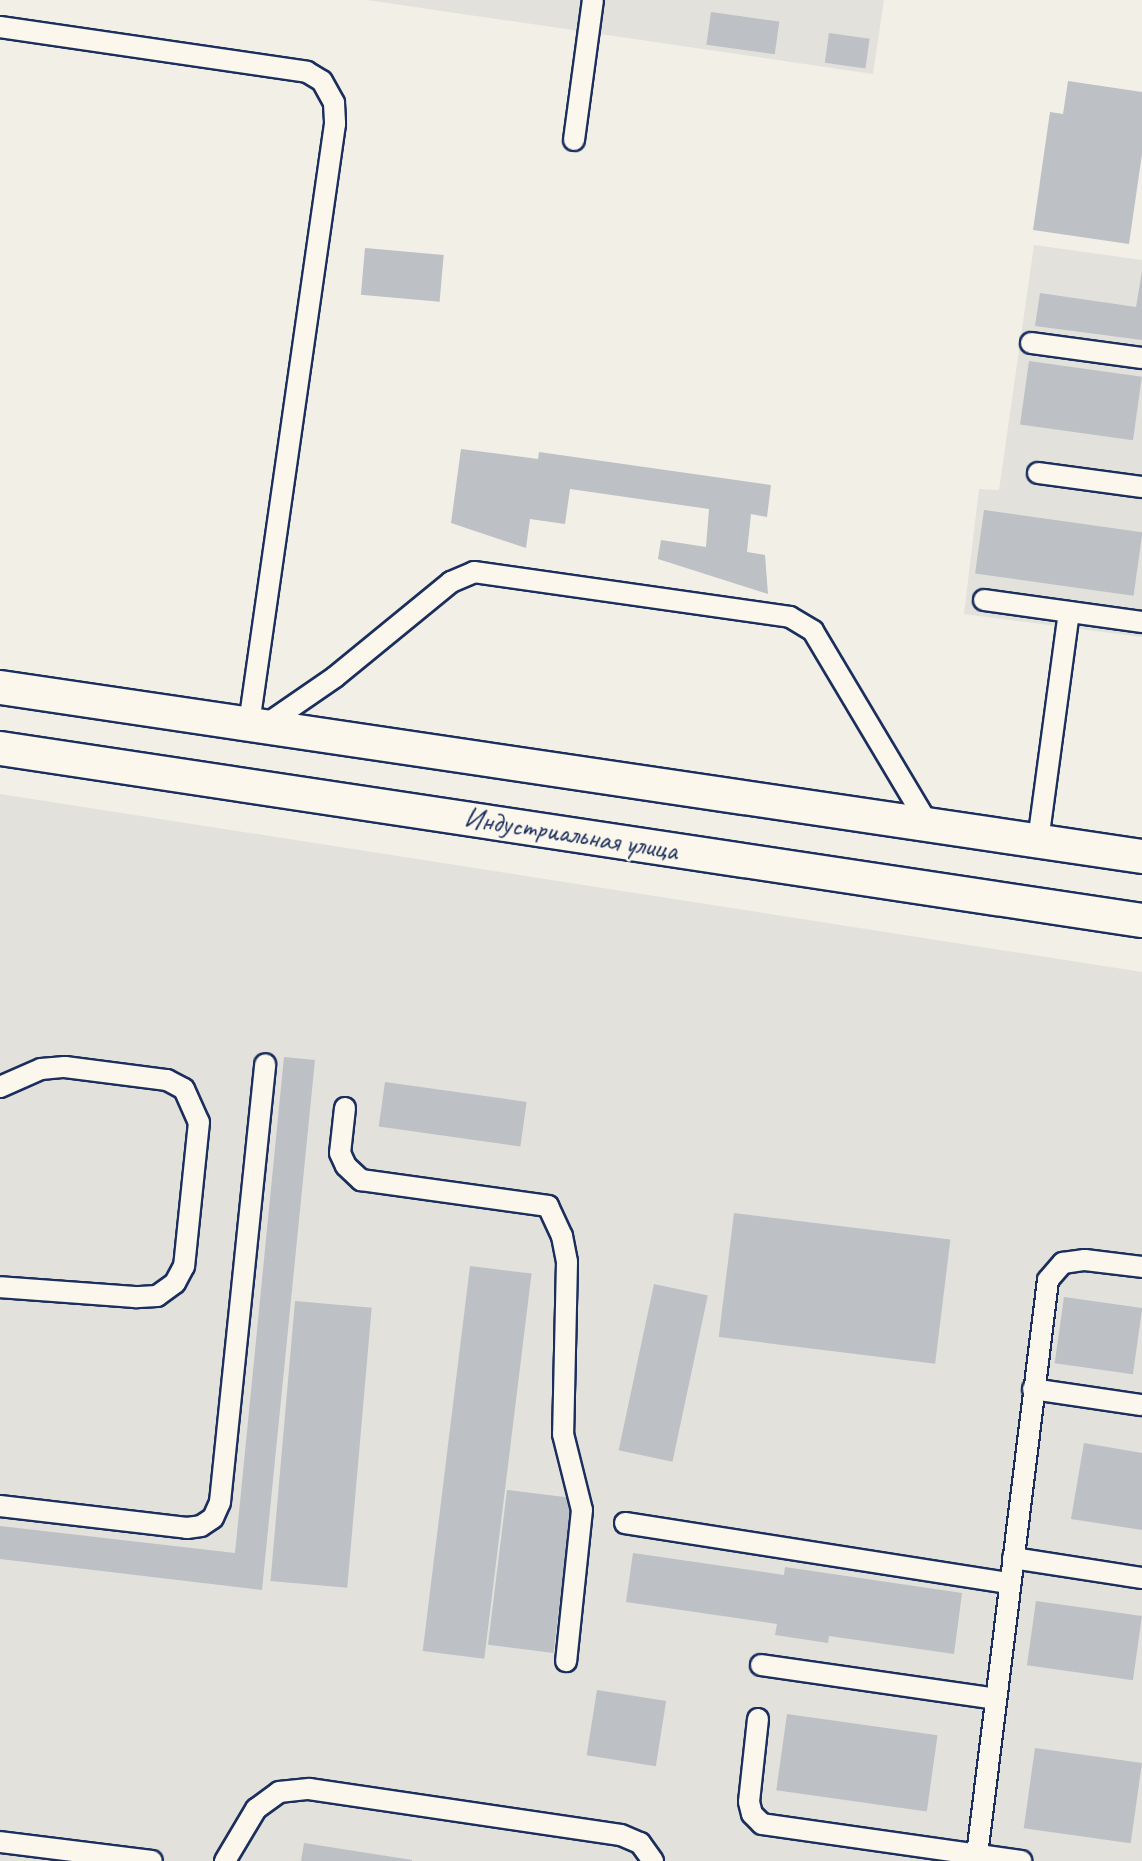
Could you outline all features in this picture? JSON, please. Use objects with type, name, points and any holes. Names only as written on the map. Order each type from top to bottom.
[{"type":"main road","points":[[0,687],[1142,856]]},
{"type":"main road","name":"Индустриальная улица","points":[[0,748],[1142,920]]},
{"type":"lane","points":[[574,140],[593,0]]},
{"type":"lane","points":[[0,27],[307,72],[322,81],[334,103],[334,124],[256,725]]},
{"type":"lane","points":[[1031,343],[1142,358]]},
{"type":"lane","points":[[1038,473],[1142,487]]},
{"type":"lane","points":[[256,725],[326,684],[451,582],[474,572],[790,617],[813,631],[928,824]]},
{"type":"lane","points":[[984,600],[1142,622]]},
{"type":"lane","points":[[1038,841],[1069,612]]},
{"type":"lane","points":[[0,1506],[187,1528],[201,1526],[213,1518],[220,1502],[265,1064]]},
{"type":"lane","points":[[0,1087],[41,1069],[65,1066],[167,1080],[184,1089],[198,1122],[184,1266],[175,1283],[157,1296],[135,1297],[0,1287]]},
{"type":"lane","points":[[345,1108],[340,1152],[346,1166],[362,1180],[548,1206],[562,1236],[567,1262],[563,1434],[582,1510],[566,1661]]},
{"type":"lane","points":[[977,1855],[1048,1280],[1063,1263],[1085,1260],[1142,1267]]},
{"type":"lane","points":[[1033,1389],[1142,1406]]},
{"type":"lane","points":[[625,1523],[1010,1583]]},
{"type":"lane","points":[[1013,1558],[1142,1578]]},
{"type":"lane","points":[[761,1665],[996,1699]]},
{"type":"lane","points":[[758,1719],[749,1802],[752,1814],[762,1824],[1021,1861]]},
{"type":"lane","points":[[225,1861],[256,1809],[279,1792],[309,1789],[621,1834],[640,1843],[653,1861]]},
{"type":"lane","points":[[0,1842],[152,1861]]},
{"type":"shaded area","points":[[367,0],[884,0],[873,74]]},
{"type":"shaded area","points":[[1034,245],[1142,260],[1142,637],[964,614],[979,489],[999,490]]},
{"type":"shaded area","points":[[0,794],[1142,972],[1142,1861],[0,1861]]},
{"type":"building","points":[[711,12],[779,22],[775,54],[706,45]]},
{"type":"building","points":[[829,33],[870,39],[865,68],[825,63]]},
{"type":"building","points":[[1068,81],[1142,92],[1142,154],[1129,244],[1033,230],[1050,112],[1063,114]]},
{"type":"building","points":[[365,248],[444,255],[440,302],[361,295]]},
{"type":"building","points":[[1142,271],[1142,340],[1035,326],[1040,293],[1136,307]]},
{"type":"building","points":[[1029,361],[1142,377],[1133,440],[1020,424]]},
{"type":"building","points":[[461,449],[538,459],[539,452],[771,485],[767,517],[751,514],[747,552],[765,555],[768,594],[658,559],[661,540],[706,547],[709,509],[570,489],[565,524],[530,519],[526,548],[451,523]]},
{"type":"building","points":[[984,510],[1142,532],[1134,596],[975,573]]},
{"type":"building","points":[[284,1057],[315,1060],[262,1590],[0,1559],[0,1526],[235,1553]]},
{"type":"building","points":[[385,1082],[527,1102],[520,1146],[379,1127]]},
{"type":"building","points":[[734,1213],[950,1240],[935,1364],[719,1337]]},
{"type":"building","points":[[470,1266],[532,1274],[484,1659],[423,1651]]},
{"type":"building","points":[[654,1284],[708,1295],[672,1462],[619,1450]]},
{"type":"building","points":[[1064,1297],[1142,1308],[1133,1374],[1055,1363]]},
{"type":"building","points":[[295,1301],[372,1308],[347,1588],[271,1581]]},
{"type":"building","points":[[1084,1443],[1142,1453],[1142,1530],[1071,1519]]},
{"type":"building","points":[[507,1490],[573,1498],[553,1653],[488,1645]]},
{"type":"building","points":[[633,1553],[784,1575],[785,1567],[962,1593],[954,1654],[829,1636],[828,1643],[775,1635],[777,1624],[626,1602]]},
{"type":"building","points":[[1036,1601],[1142,1616],[1133,1680],[1027,1665]]},
{"type":"building","points":[[597,1690],[666,1701],[656,1766],[587,1755]]},
{"type":"building","points":[[787,1714],[938,1735],[927,1811],[776,1790]]},
{"type":"building","points":[[1035,1748],[1142,1763],[1131,1843],[1024,1828]]},
{"type":"building","points":[[304,1843],[412,1860],[412,1861],[301,1861]]}]
